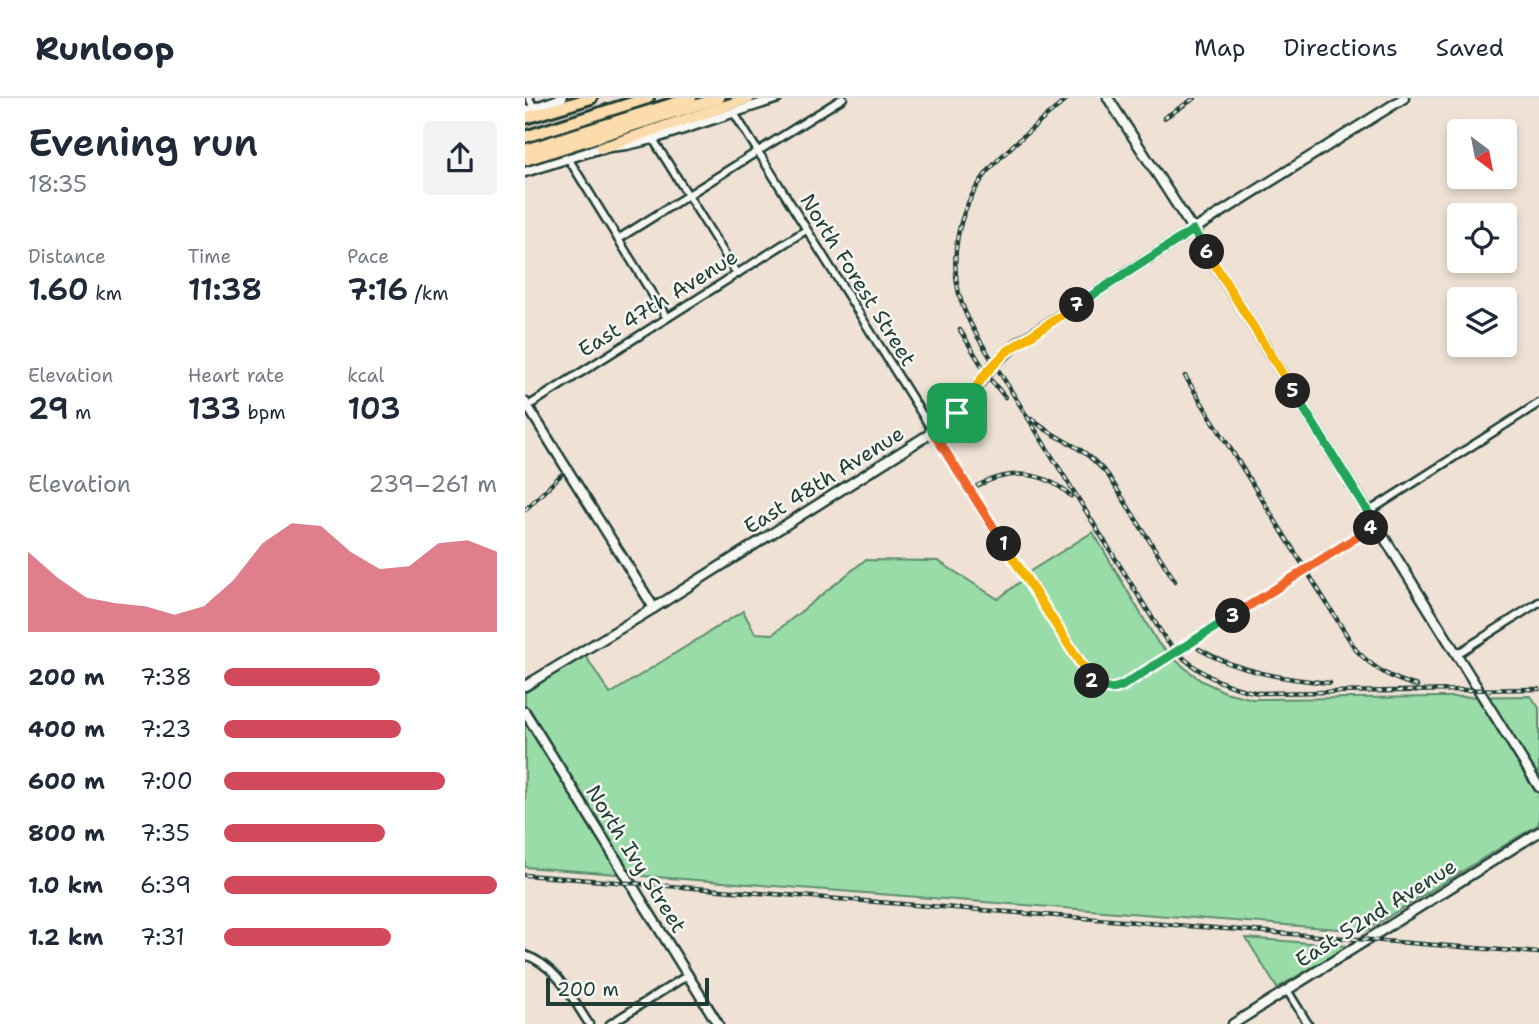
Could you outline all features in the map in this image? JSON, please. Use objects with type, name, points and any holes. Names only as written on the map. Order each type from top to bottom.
[{"type":"highway","points":[[525,118],[591,98]]},
{"type":"highway","points":[[525,131],[626,98]]},
{"type":"highway","points":[[525,137],[648,98]]},
{"type":"highway","points":[[528,156],[693,98]]},
{"type":"highway","points":[[528,156],[719,98]]},
{"type":"highway","points":[[601,148],[749,98]]},
{"type":"street","points":[[529,98],[530,109],[562,98]]},
{"type":"street","points":[[525,172],[601,148],[653,139],[778,98]]},
{"type":"street","points":[[618,239],[843,98]]},
{"type":"street","points":[[1108,98],[1539,787]]},
{"type":"street","name":"East 48th Avenue","points":[[525,686],[933,432],[957,413],[986,373],[1010,349],[1404,98]]},
{"type":"street","name":"North Forest Street","points":[[734,113],[933,432],[1098,687],[1107,689],[1126,684],[1376,525]]},
{"type":"street","points":[[653,139],[737,274]]},
{"type":"street","points":[[568,158],[667,318]]},
{"type":"street","name":"East 47th Avenue","points":[[526,404],[806,230]]},
{"type":"street","points":[[1368,512],[1539,402]]},
{"type":"street","points":[[526,404],[654,608]]},
{"type":"street","points":[[1457,654],[1539,602]]},
{"type":"street","name":"North Ivy Street","points":[[525,712],[718,1024]]},
{"type":"street","points":[[1527,839],[1539,827]]},
{"type":"street","name":"East 52nd Avenue","points":[[1233,1024],[1539,832]]},
{"type":"street","points":[[525,955],[540,961],[553,971],[589,1024]]},
{"type":"street","points":[[610,1024],[688,975]]},
{"type":"street","points":[[1287,990],[1308,1024]]},
{"type":"green space","points":[[1093,532],[1158,643],[1200,680],[1225,692],[1253,699],[1531,696],[1539,708],[1539,824],[1365,931],[525,867],[525,693],[585,655],[610,694],[743,611],[755,633],[773,634],[865,560],[938,561],[998,599],[1029,572]]},
{"type":"green space","points":[[1246,938],[1348,946],[1277,988]]},
{"type":"railway","points":[[1068,98],[1004,154],[976,188],[962,218],[958,234],[955,268],[957,285],[965,311],[979,339],[1166,640],[1185,660],[1208,675],[1232,686],[1259,693],[1539,689]]},
{"type":"railway","points":[[1164,118],[1195,98]]},
{"type":"railway","points":[[960,330],[990,379],[1005,397]]},
{"type":"railway","points":[[1185,376],[1356,650],[1384,672],[1417,686]]},
{"type":"railway","points":[[1032,419],[1083,452],[1108,475],[1175,581]]},
{"type":"railway","points":[[525,510],[561,475]]},
{"type":"railway","points":[[977,486],[1002,477],[1026,475],[1049,481],[1071,496]]},
{"type":"railway","points":[[1199,649],[1246,669],[1330,683]]},
{"type":"railway","points":[[525,875],[1539,953]]},
{"type":"route","points":[[1193,230],[1376,525],[1126,684],[1104,689],[1098,687],[1088,676],[933,432],[957,413],[986,373],[1017,343],[1193,230]]}]
